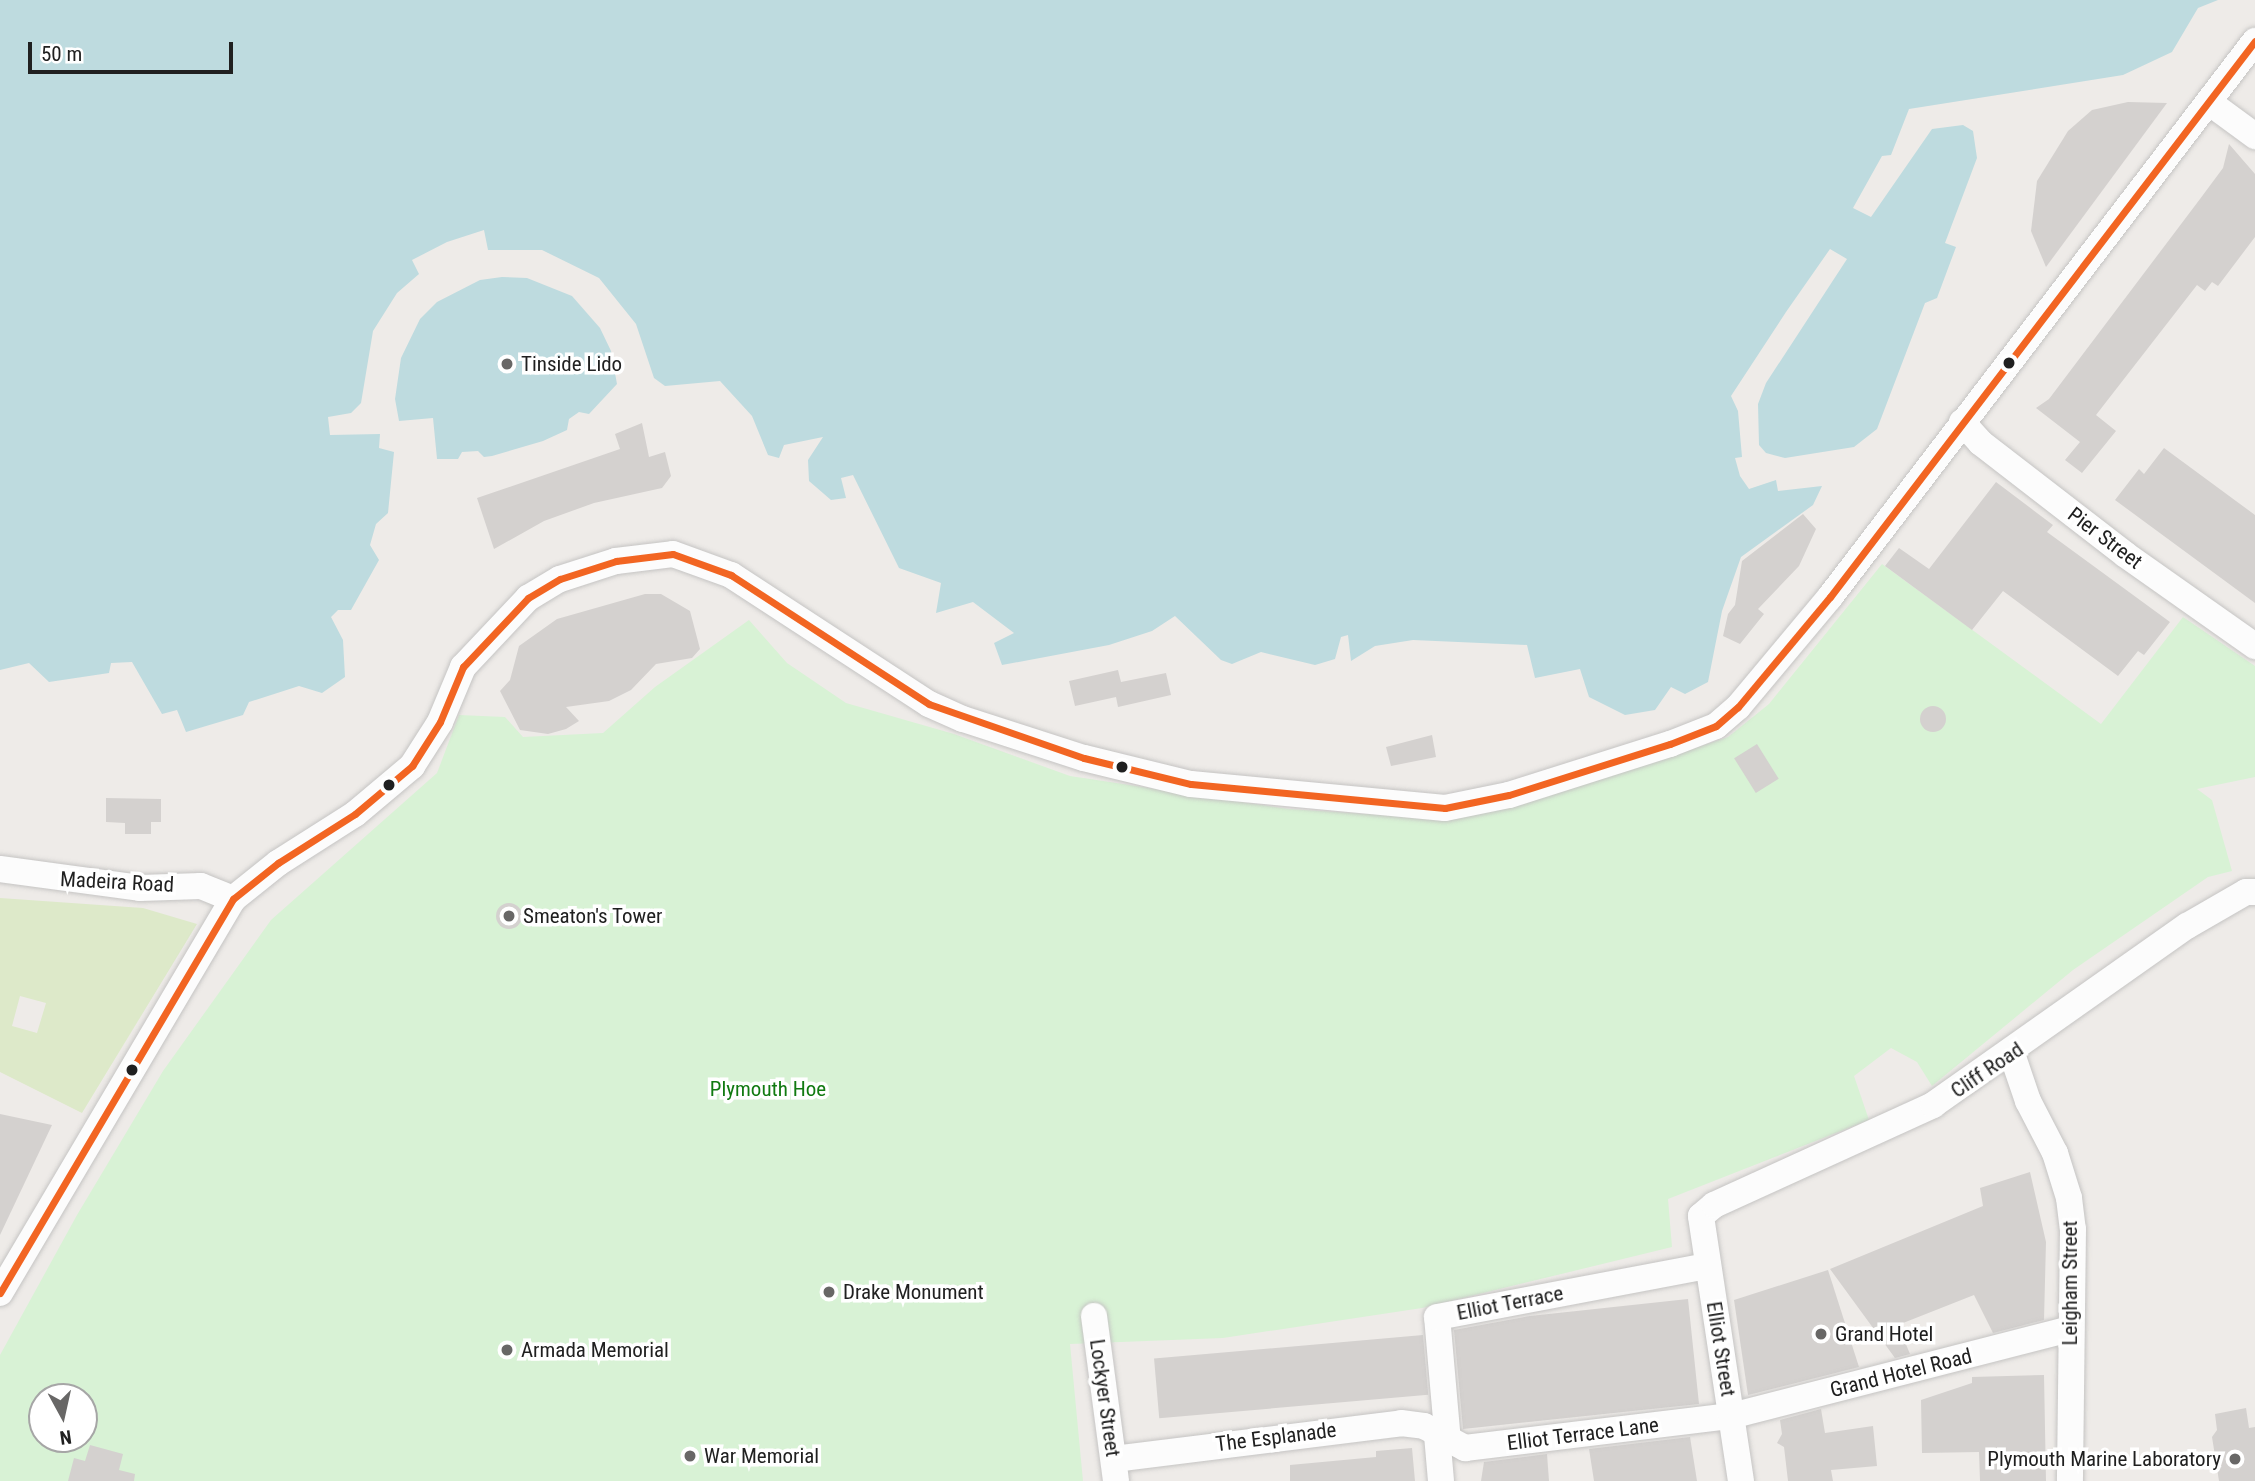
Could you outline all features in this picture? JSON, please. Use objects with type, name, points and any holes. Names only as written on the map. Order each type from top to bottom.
[{"type":"street","points":[[0,1293],[233,899],[278,863],[355,814],[412,766],[440,722],[463,667],[528,598],[560,579],[616,561],[673,554],[731,575],[929,704],[1084,758],[1191,784],[1394,806],[1445,808],[1509,795],[1716,726],[1778,662],[2255,41]]},
{"type":"street","points":[[2210,103],[2255,136]]},
{"type":"street","name":"Pier Street","points":[[1962,422],[1981,443],[2126,555],[2255,646]]},
{"type":"street","name":"Madeira Road","points":[[0,869],[116,886],[201,886],[233,899]]},
{"type":"street","name":"Cliff Road","points":[[1701,1216],[1722,1201],[1933,1105],[2012,1054],[2187,926],[2246,892],[2255,892]]},
{"type":"street","name":"Leigham Street","points":[[2012,1054],[2069,1198],[2070,1481]]},
{"type":"street","name":"Elliot Street","points":[[1701,1216],[1741,1481]]},
{"type":"street","name":"Elliot Terrace","points":[[1443,1438],[1437,1317],[1707,1266]]},
{"type":"street","name":"Lockyer Street","points":[[1094,1316],[1115,1470]]},
{"type":"street","name":"Grand Hotel Road","points":[[1731,1416],[2071,1329]]},
{"type":"street","name":"Elliot Terrace Lane","points":[[1443,1438],[1465,1448],[1731,1416]]},
{"type":"street","name":"The Esplanade","points":[[1115,1470],[1401,1423],[1424,1426],[1443,1438]]},
{"type":"street","points":[[1441,1481],[1443,1438]]},
{"type":"green space","name":"Plymouth Hoe","points":[[1882,564],[2101,724],[2183,617],[2255,666],[2255,777],[2197,789],[2212,800],[2232,871],[2208,877],[2073,970],[1932,1086],[1917,1062],[1891,1048],[1854,1076],[1869,1120],[1668,1199],[1672,1247],[1422,1308],[1223,1338],[1070,1344],[1083,1481],[0,1481],[0,1355],[77,1215],[163,1071],[271,920],[437,773],[459,715],[505,717],[523,737],[603,733],[655,687],[749,620],[787,663],[846,703],[954,734],[1070,776],[1289,809],[1431,818],[1643,766],[1728,737],[1769,704]]},
{"type":"green space","points":[[0,898],[143,908],[197,924],[82,1113],[0,1072]],"holes":[[[20,996],[46,1003],[37,1033],[12,1026]]]},
{"type":"water","points":[[0,0],[2218,0],[2198,8],[2172,52],[2123,75],[1909,109],[1891,155],[1882,156],[1853,208],[1871,217],[1932,129],[1963,125],[1973,131],[1977,158],[1945,243],[1956,247],[1937,298],[1925,303],[1877,429],[1854,447],[1785,458],[1766,453],[1759,445],[1758,404],[1766,383],[1847,259],[1830,249],[1786,312],[1731,396],[1738,411],[1742,457],[1735,458],[1740,476],[1749,489],[1776,480],[1778,491],[1822,486],[1813,505],[1741,557],[1722,611],[1708,682],[1685,694],[1671,687],[1655,710],[1625,715],[1589,697],[1580,669],[1535,678],[1527,645],[1413,640],[1375,646],[1351,661],[1348,635],[1341,637],[1335,659],[1315,665],[1261,652],[1232,664],[1221,660],[1175,616],[1152,631],[1109,645],[1002,665],[994,643],[1014,633],[973,602],[936,613],[941,583],[899,568],[853,475],[841,478],[846,498],[831,500],[809,481],[808,460],[823,437],[784,445],[779,458],[768,455],[752,416],[720,381],[665,386],[654,378],[636,324],[599,278],[542,250],[488,250],[484,230],[447,242],[412,260],[419,274],[397,293],[373,331],[361,403],[351,413],[328,417],[330,435],[380,434],[379,448],[394,452],[388,513],[376,524],[370,545],[379,560],[351,610],[338,610],[331,617],[343,640],[345,677],[322,693],[299,686],[249,702],[243,715],[186,732],[177,710],[162,714],[132,662],[111,663],[109,673],[49,682],[29,663],[0,670]]},
{"type":"water","name":"Tinside Lido","points":[[527,278],[572,296],[600,328],[611,351],[617,384],[589,414],[579,412],[569,419],[567,430],[543,441],[492,456],[484,457],[478,451],[462,452],[458,459],[437,459],[433,418],[399,421],[395,399],[401,358],[420,319],[437,302],[480,280]]},
{"type":"building","points":[[2128,102],[2167,103],[2046,267],[2031,231],[2037,181],[2068,131],[2092,110]]},
{"type":"building","points":[[2229,144],[2255,174],[2255,237],[2218,286],[2212,282],[2205,291],[2197,285],[2096,415],[2116,431],[2082,473],[2065,460],[2080,442],[2036,408],[2049,399],[2223,168]]},
{"type":"building","points":[[642,423],[649,457],[665,452],[671,476],[662,488],[594,503],[544,521],[494,549],[477,498],[620,449],[615,434]]},
{"type":"building","points":[[2164,448],[2255,515],[2255,603],[2115,500],[2139,469],[2144,474]]},
{"type":"building","points":[[1996,482],[2053,525],[2047,532],[2170,622],[2144,655],[2138,651],[2118,676],[2003,591],[1972,630],[1885,566],[1899,548],[1929,569]]},
{"type":"building","points":[[1803,514],[1816,529],[1799,566],[1758,609],[1764,614],[1740,644],[1723,636],[1728,614],[1735,605],[1742,561]]},
{"type":"building","points":[[645,594],[661,594],[690,611],[700,649],[692,658],[656,664],[631,690],[609,701],[566,707],[579,721],[566,729],[548,734],[520,730],[500,691],[510,680],[519,646],[557,619]]},
{"type":"building","points":[[1118,670],[1121,682],[1166,673],[1171,695],[1118,707],[1116,697],[1075,706],[1069,681]]},
{"type":"building","points":[[1933,706],[1942,710],[1946,719],[1942,728],[1933,732],[1924,728],[1920,719],[1924,710]]},
{"type":"building","points":[[1432,735],[1436,757],[1391,766],[1386,747]]},
{"type":"building","points":[[1757,744],[1779,779],[1756,793],[1734,758]]},
{"type":"building","points":[[106,798],[161,799],[161,822],[151,822],[151,834],[125,834],[125,823],[106,822]]},
{"type":"building","name":"Smeaton's Tower","points":[[509,903],[518,907],[522,916],[518,925],[509,929],[500,925],[496,916],[500,907]]},
{"type":"building","points":[[0,1114],[52,1125],[0,1235]]},
{"type":"building","points":[[2030,1172],[2046,1242],[2044,1320],[1993,1333],[1974,1295],[1898,1325],[1910,1354],[1895,1358],[1830,1269],[1983,1206],[1980,1188]]},
{"type":"building","name":"Grand Hotel","points":[[1828,1270],[1859,1367],[1748,1395],[1734,1300]]},
{"type":"building","points":[[1688,1299],[1699,1404],[1463,1429],[1454,1330],[1530,1316]]},
{"type":"building","points":[[1423,1335],[1428,1395],[1159,1418],[1154,1359]]},
{"type":"building","points":[[2044,1375],[2046,1481],[1980,1481],[1979,1452],[1922,1453],[1921,1400],[1972,1383],[1972,1377]]},
{"type":"building","name":"Plymouth Marine Laboratory","points":[[2246,1408],[2249,1428],[2255,1427],[2255,1481],[2219,1481],[2212,1437],[2217,1430],[2215,1414]]},
{"type":"building","points":[[1821,1409],[1825,1433],[1873,1426],[1877,1466],[1831,1470],[1833,1481],[1788,1481],[1784,1447],[1777,1443],[1782,1434],[1780,1420]]},
{"type":"building","points":[[1690,1437],[1697,1481],[1594,1481],[1589,1449]]},
{"type":"building","points":[[98,1447],[123,1454],[119,1470],[135,1474],[134,1481],[68,1481],[74,1458],[85,1461],[88,1453],[98,1453]]},
{"type":"building","points":[[1412,1448],[1415,1481],[1290,1481],[1290,1465],[1376,1457],[1376,1451]]},
{"type":"building","points":[[1547,1454],[1549,1481],[1481,1481],[1484,1462]]},
{"type":"transit line","points":[[0,1293],[233,899],[278,863],[355,814],[412,766],[440,722],[463,667],[528,598],[560,579],[616,561],[673,554],[731,575],[929,704],[1084,758],[1191,784],[1445,808],[1509,795],[1670,744],[1716,726],[1738,707],[1830,597],[2255,41]]},
{"type":"place","name":"Tinside Lido","points":[[507,364]]},
{"type":"place","name":"Smeaton's Tower","points":[[509,916]]},
{"type":"place","name":"Drake Monument","points":[[829,1292]]},
{"type":"place","name":"Grand Hotel","points":[[1821,1334]]},
{"type":"place","name":"Armada Memorial","points":[[507,1350]]},
{"type":"place","name":"War Memorial","points":[[690,1456]]},
{"type":"place","name":"Plymouth Marine Laboratory","points":[[2235,1459]]}]
